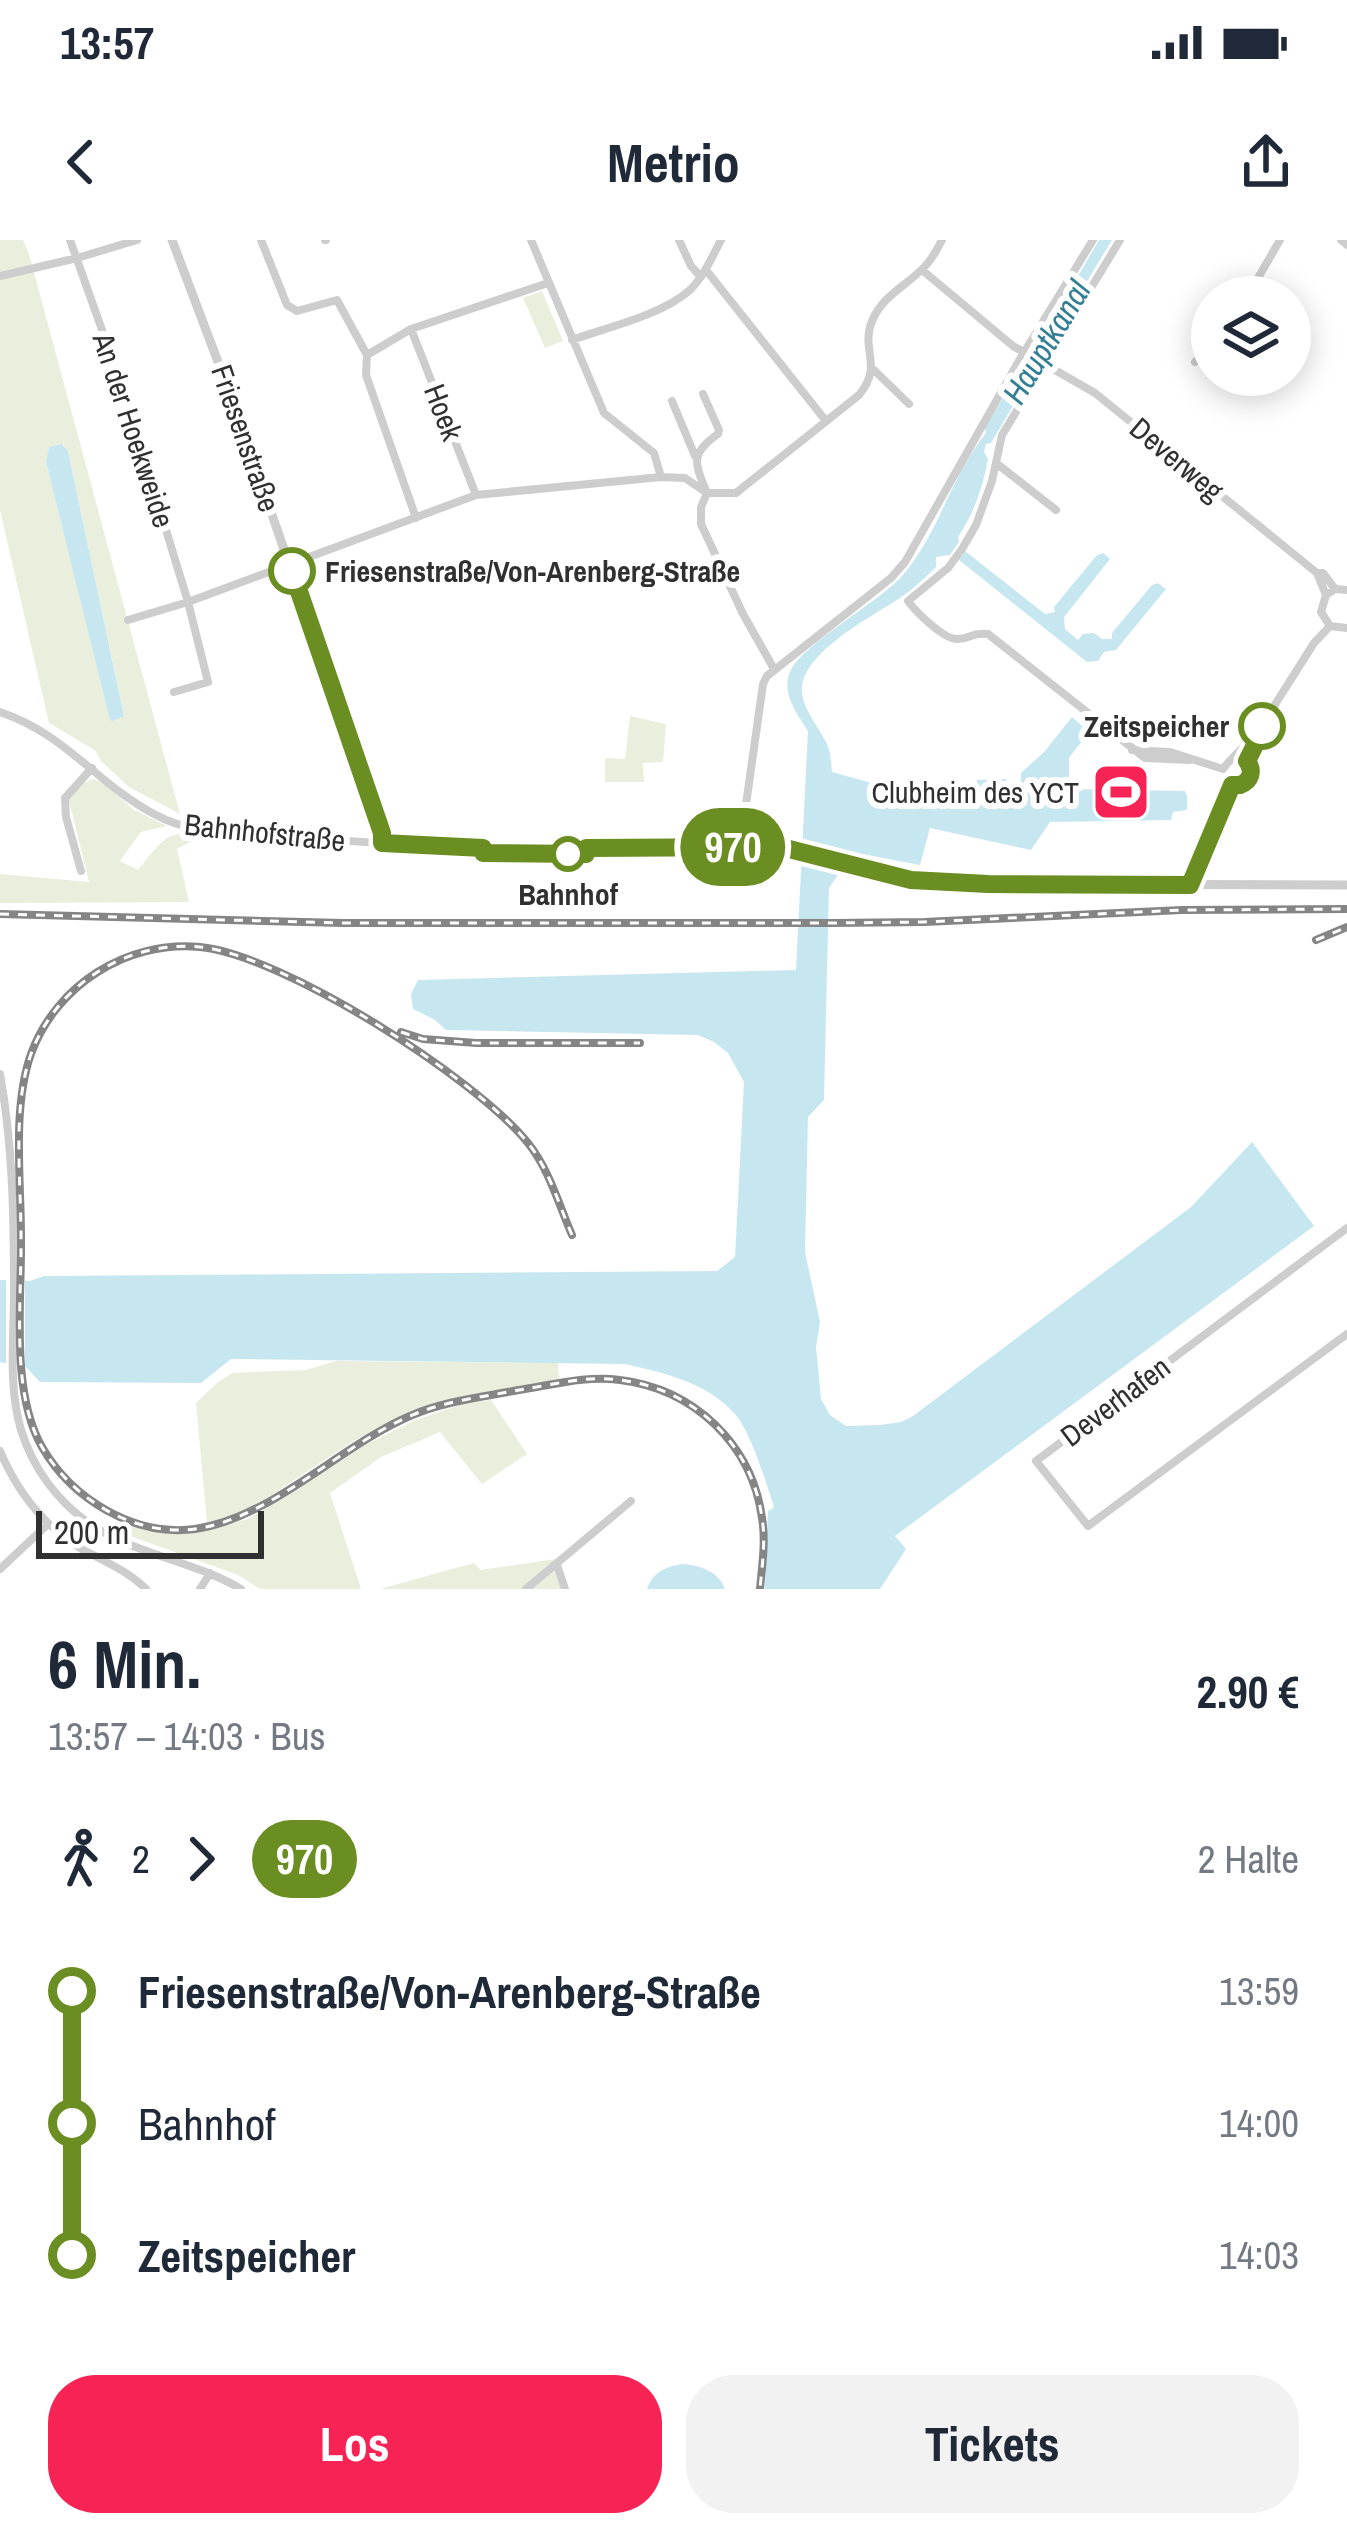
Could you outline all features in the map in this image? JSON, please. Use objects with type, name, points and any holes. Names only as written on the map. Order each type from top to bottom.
[{"type":"street","name":"An der Hoekweide","points":[[70,240],[122,386],[208,682],[174,692]]},
{"type":"street","points":[[0,276],[137,240]]},
{"type":"street","name":"Friesenstraße","points":[[172,240],[290,565],[382,843]]},
{"type":"street","name":"Hoek","points":[[261,240],[287,304],[297,311],[337,300],[367,356],[366,375],[416,518]]},
{"type":"street","points":[[531,240],[604,413],[654,453],[661,477]]},
{"type":"street","points":[[679,240],[691,266],[703,274],[826,421]]},
{"type":"street","points":[[572,340],[662,308],[688,292],[721,240]]},
{"type":"street","points":[[128,620],[476,495],[661,477],[686,478],[706,493],[736,493],[868,385],[873,318],[898,286],[922,270],[942,240]]},
{"type":"street","points":[[1093,240],[1002,435],[976,525],[948,568],[908,602],[948,636],[988,634],[1144,758],[1189,760],[1223,769]]},
{"type":"street","points":[[740,848],[763,684],[774,668],[891,578],[904,562],[1034,359],[1120,240]]},
{"type":"street","points":[[1259,276],[1280,240]]},
{"type":"street","name":"Deverweg","points":[[922,270],[1034,359],[1095,393],[1317,572],[1330,592]]},
{"type":"street","points":[[367,356],[411,329],[548,283]]},
{"type":"street","name":"Hoek","points":[[411,329],[476,495]]},
{"type":"street","points":[[872,368],[909,404]]},
{"type":"street","points":[[696,457],[719,430],[703,394]]},
{"type":"street","points":[[672,401],[706,493],[701,524],[774,668]]},
{"type":"street","points":[[997,463],[1056,510]]},
{"type":"street","points":[[1303,661],[1322,618],[1321,606],[1330,592],[1347,590]]},
{"type":"street","points":[[1322,618],[1330,626],[1347,628]]},
{"type":"street","points":[[1247,761],[1256,736],[1318,637],[1330,626]]},
{"type":"street","name":"Bahnhofstraße","points":[[0,712],[39,729],[137,804],[166,820],[212,832],[483,848],[789,849],[911,880],[950,883],[1347,885]]},
{"type":"street","points":[[1236,757],[1247,761],[1250,778],[1232,785],[1223,769],[1256,736]]},
{"type":"street","points":[[81,872],[65,798],[92,768]]},
{"type":"street","points":[[1190,885],[1232,785]]},
{"type":"street","points":[[0,1074],[14,1277],[14,1379],[17,1414],[27,1447],[47,1482],[70,1508],[104,1532],[242,1589]]},
{"type":"street","name":"Deverhafen","points":[[1347,1228],[1036,1461],[1088,1526],[1347,1334]]},
{"type":"street","points":[[0,1451],[16,1484],[48,1524],[146,1589]]},
{"type":"street","points":[[526,1589],[631,1501]]},
{"type":"street","points":[[0,1569],[48,1524]]},
{"type":"street","points":[[557,1565],[566,1589]]},
{"type":"street","points":[[200,1589],[209,1573]]},
{"type":"green space","points":[[0,240],[23,240],[180,814],[129,787],[96,751],[49,723],[0,510]],"holes":[[[63,444],[124,715],[110,719],[46,462]]]},
{"type":"green space","points":[[542,291],[563,341],[545,348],[523,298]]},
{"type":"green space","points":[[630,716],[666,724],[663,762],[643,763],[644,782],[605,782],[605,758],[625,759]]},
{"type":"green space","points":[[93,779],[134,810],[167,826],[141,832],[120,861],[138,870],[168,837],[193,837],[177,849],[189,902],[0,903],[0,874],[89,882],[68,797]]},
{"type":"green space","points":[[336,1361],[558,1363],[559,1379],[411,1411],[355,1440],[244,1513],[207,1523],[196,1403],[232,1373],[306,1370]]},
{"type":"green space","points":[[491,1400],[527,1454],[482,1484],[440,1432],[381,1457],[330,1493],[361,1589],[260,1589],[238,1575],[122,1533],[133,1526],[195,1532],[248,1519],[365,1445],[416,1420]]},
{"type":"green space","points":[[556,1559],[552,1565],[562,1589],[380,1589],[474,1563],[481,1570]]},
{"type":"water","name":"Hauptkanal","points":[[1099,240],[1112,240],[1043,354],[1035,350]]},
{"type":"water","points":[[1026,365],[1034,370],[1032,374],[991,443],[986,444],[983,480],[959,542],[950,555],[936,557],[936,567],[910,591],[824,651],[804,678],[806,706],[827,744],[832,772],[897,790],[977,789],[977,780],[1006,779],[1007,790],[1021,790],[1021,773],[1072,717],[1089,732],[1069,758],[1069,789],[1185,791],[1187,810],[1173,812],[1171,820],[1050,822],[1031,850],[930,828],[920,865],[862,854],[829,888],[824,1100],[808,1117],[805,1252],[820,1322],[816,1347],[821,1399],[830,1415],[846,1426],[901,1422],[913,1416],[1191,1207],[1252,1142],[1314,1226],[895,1536],[906,1549],[880,1589],[765,1589],[768,1511],[774,1507],[746,1432],[723,1402],[684,1380],[655,1371],[625,1364],[231,1359],[201,1383],[40,1382],[26,1367],[0,1362],[0,1280],[717,1271],[735,1257],[744,1082],[728,1053],[698,1035],[446,1030],[413,1009],[411,994],[418,980],[796,970],[808,731],[789,695],[790,672],[809,649],[891,586],[915,560],[985,428]]},
{"type":"water","points":[[62,444],[68,451],[124,716],[113,721],[46,462],[49,447]]},
{"type":"water","points":[[965,551],[1045,614],[1055,612],[1054,607],[1103,553],[1110,559],[1064,617],[1065,629],[1078,640],[1094,633],[1112,639],[1152,585],[1166,589],[1116,650],[1087,662],[959,560]]},
{"type":"water","points":[[682,1564],[708,1570],[725,1589],[647,1589],[660,1571]]},
{"type":"pier","points":[[6,1277],[25,1277],[25,1375],[6,1369]]},
{"type":"railway","points":[[0,914],[343,923],[832,923],[1347,909]]},
{"type":"railway","points":[[1316,940],[1347,927]]},
{"type":"railway","points":[[572,1235],[548,1176],[528,1143],[502,1116],[423,1055],[327,995],[236,955],[200,947],[146,951],[98,972],[76,988],[42,1029],[25,1075],[19,1144],[20,1344],[32,1424],[55,1466],[88,1498],[150,1527],[195,1529],[251,1511],[383,1429],[436,1407],[582,1380],[647,1385],[695,1408],[732,1444],[746,1466],[763,1527],[760,1589]]},
{"type":"railway","points":[[401,1032],[423,1039],[476,1043],[640,1043]]},
{"type":"bus line","name":"970","points":[[292,571],[382,843],[483,848],[483,853],[568,854],[586,854],[586,848],[765,847],[911,880],[1190,885],[1232,785],[1250,778],[1247,761],[1262,726]]},
{"type":"place","name":"Friesenstraße/Von-Arenberg-Straße","points":[[292,571]]},
{"type":"place","name":"Zeitspeicher","points":[[1262,726]]},
{"type":"place","name":"Clubheim des YCT","points":[[1121,792]]},
{"type":"place","name":"Bahnhof","points":[[568,854]]}]
